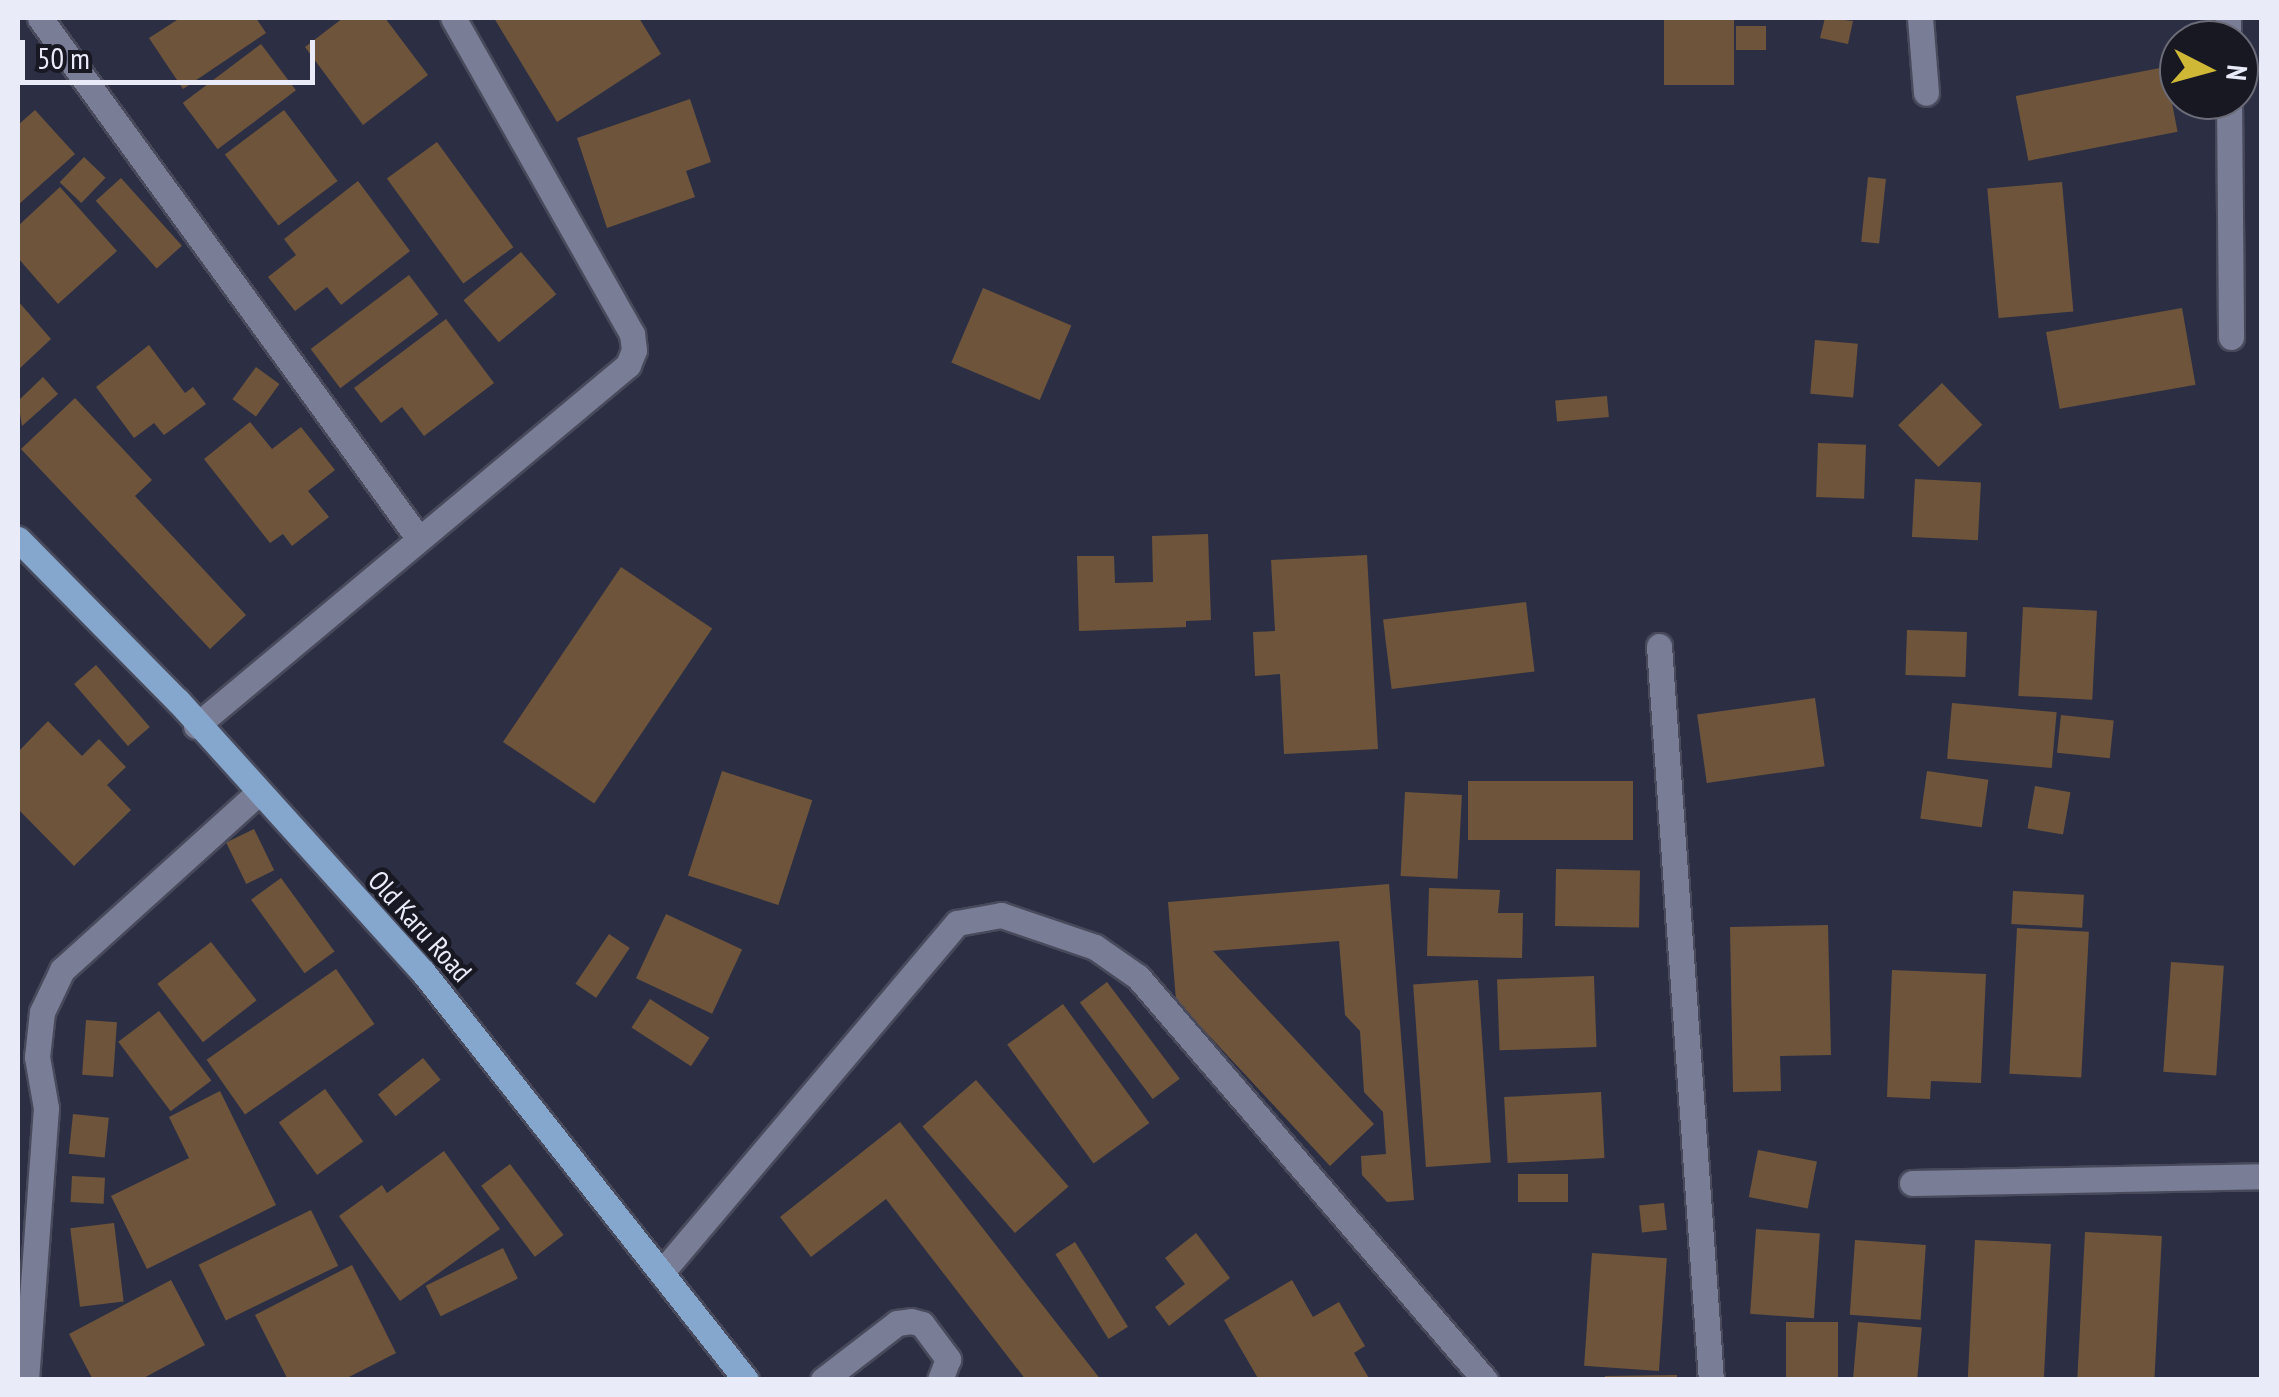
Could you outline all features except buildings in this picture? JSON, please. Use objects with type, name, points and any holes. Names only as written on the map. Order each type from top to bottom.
[{"type":"main road","name":"Old Karu Road","points":[[18,539],[423,972],[746,1380]]},
{"type":"street","points":[[40,18],[420,539]]},
{"type":"street","points":[[196,726],[628,365],[634,350],[632,334],[453,18]]},
{"type":"street","points":[[1920,18],[1926,93]]},
{"type":"street","points":[[2228,120],[2230,337]]},
{"type":"street","points":[[1659,646],[1711,1380]]},
{"type":"street","points":[[26,1380],[46,1108],[37,1057],[42,1012],[62,970],[258,793]]},
{"type":"street","points":[[662,1272],[957,923],[1001,915],[1095,948],[1138,977],[1486,1380]]},
{"type":"street","points":[[1912,1183],[2262,1176]]},
{"type":"street","points":[[823,1380],[898,1323],[911,1322],[922,1324],[948,1359],[940,1380]]}]
